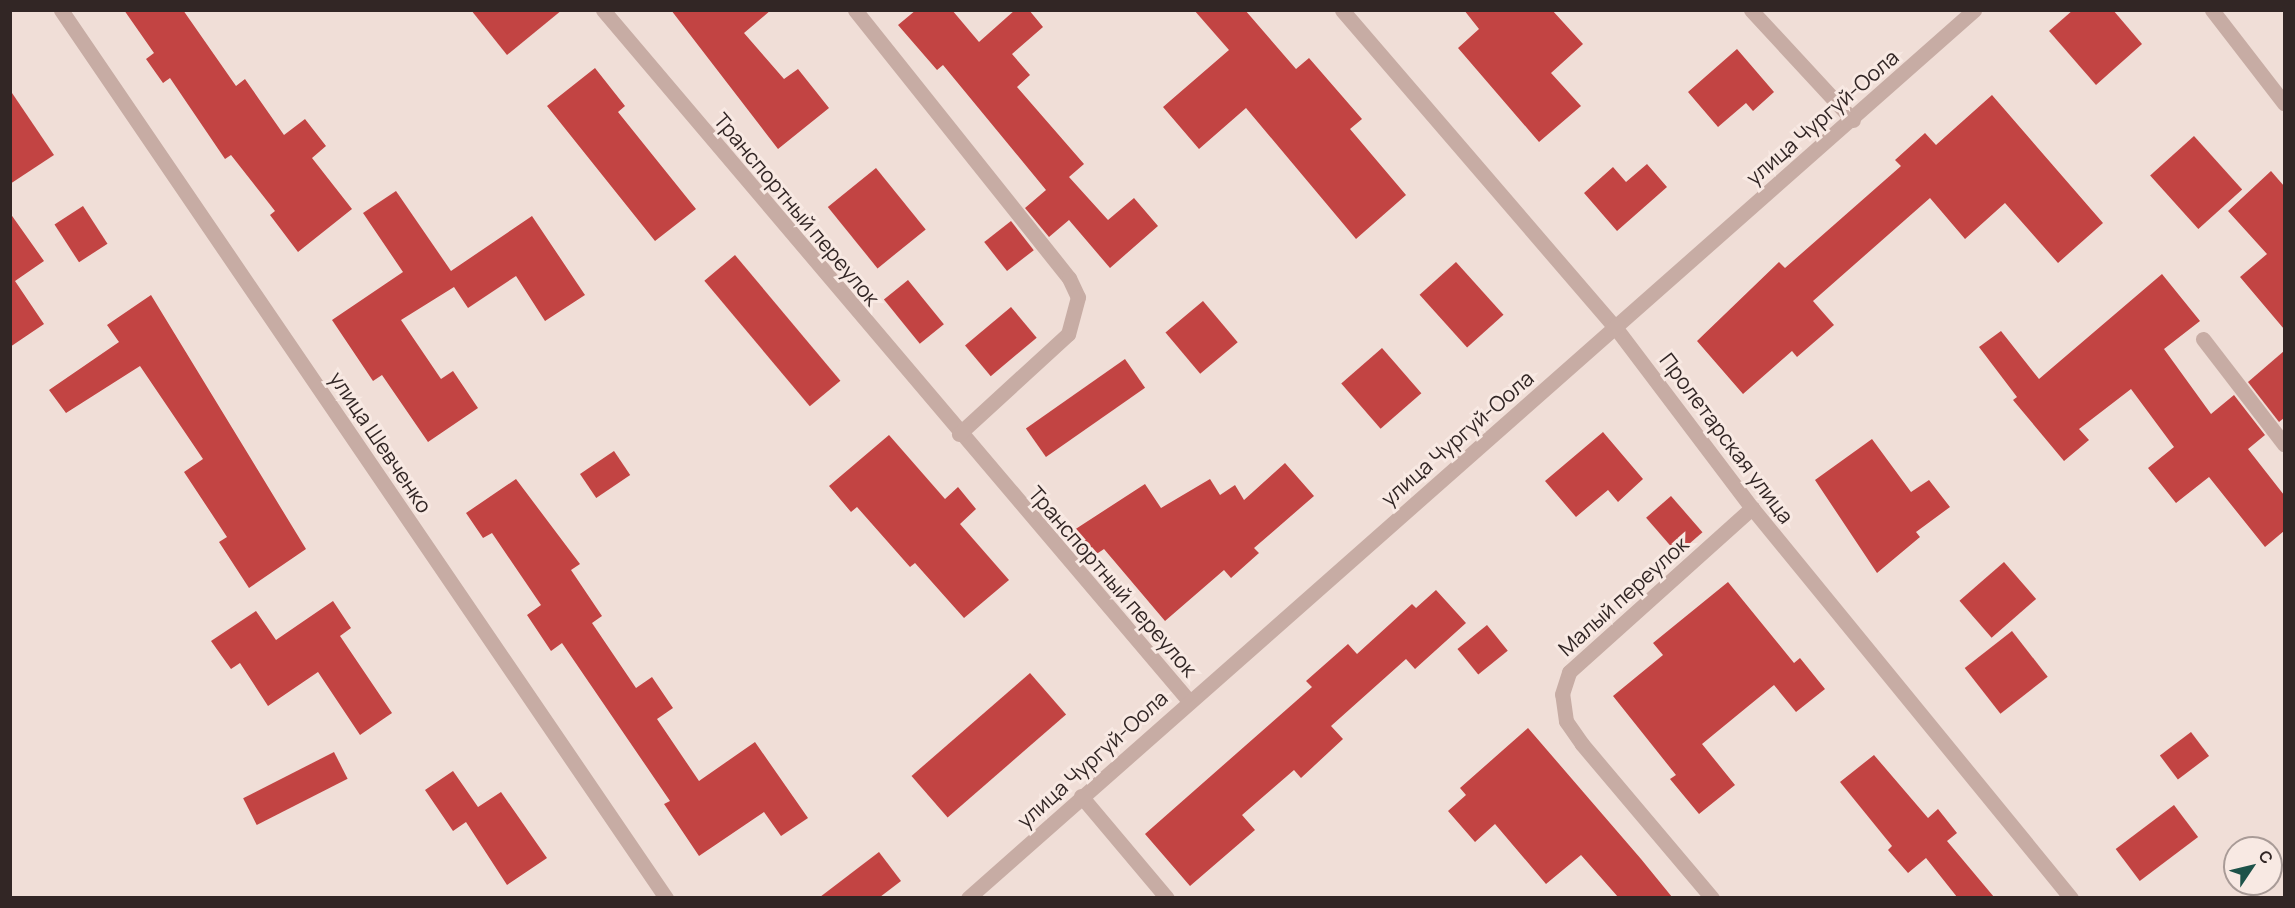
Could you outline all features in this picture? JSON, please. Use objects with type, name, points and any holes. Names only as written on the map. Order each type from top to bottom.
[{"type":"street","name":"улица Шевченко","points":[[61,10],[666,897]]},
{"type":"street","name":"Транспортный переулок","points":[[603,10],[959,434],[1189,701]]},
{"type":"street","points":[[855,10],[1069,278],[1078,297],[1068,334],[959,434]]},
{"type":"street","name":"Пролетарская улица","points":[[1342,10],[1615,327],[1752,508],[2071,897]]},
{"type":"street","points":[[1751,10],[1853,120]]},
{"type":"street","name":"улица Чургуй-Оола","points":[[969,897],[1189,701],[1853,120],[1974,10]]},
{"type":"street","points":[[2212,10],[2284,103]]},
{"type":"street","points":[[2203,339],[2284,444]]},
{"type":"street","name":"Малый переулок","points":[[1712,897],[1582,744],[1566,721],[1562,694],[1569,672],[1752,508]]},
{"type":"street","points":[[1081,796],[1167,897]]},
{"type":"building","points":[[124,10],[183,10],[236,86],[245,79],[284,135],[305,119],[326,146],[312,158],[352,209],[298,252],[270,215],[275,211],[231,155],[225,159],[170,78],[163,83],[146,59],[154,53]]},
{"type":"building","points":[[471,10],[562,10],[507,55]]},
{"type":"building","points":[[671,10],[771,10],[744,33],[784,79],[798,69],[829,108],[778,149]]},
{"type":"building","points":[[916,10],[952,10],[979,42],[1015,10],[1029,10],[1043,27],[1012,54],[1030,75],[1017,87],[1084,164],[1069,177],[1108,220],[1134,198],[1158,226],[1110,268],[1069,220],[1049,237],[1025,208],[1046,190],[943,65],[937,70],[898,25]]},
{"type":"building","points":[[1194,10],[1245,10],[1296,69],[1309,58],[1362,119],[1350,129],[1406,195],[1356,239],[1246,108],[1199,149],[1163,107],[1229,50]]},
{"type":"building","points":[[1464,10],[1552,10],[1583,44],[1551,73],[1581,106],[1539,142],[1458,48],[1479,29]]},
{"type":"building","points":[[2073,10],[2113,10],[2142,44],[2096,85],[2049,31]]},
{"type":"building","points":[[1737,49],[1774,92],[1753,111],[1746,103],[1718,127],[1688,92]]},
{"type":"building","points":[[595,68],[625,106],[618,112],[696,209],[655,241],[547,106]]},
{"type":"building","points":[[10,90],[54,155],[10,184]]},
{"type":"building","points":[[1992,95],[2103,223],[2058,263],[2005,203],[1965,239],[1930,198],[1813,301],[1834,325],[1797,357],[1792,351],[1743,394],[1697,341],[1779,262],[1785,268],[1901,166],[1895,160],[1925,133],[1936,145]]},
{"type":"building","points":[[2194,136],[2242,190],[2198,229],[2150,175]]},
{"type":"building","points":[[1647,164],[1667,187],[1617,231],[1584,193],[1613,167],[1626,182]]},
{"type":"building","points":[[876,168],[926,229],[878,268],[828,207]]},
{"type":"building","points":[[2271,171],[2284,186],[2284,329],[2240,277],[2267,254],[2228,211]]},
{"type":"building","points":[[396,191],[451,271],[532,216],[585,295],[545,321],[516,276],[468,308],[454,287],[401,320],[441,379],[453,371],[478,408],[428,442],[382,375],[373,381],[332,320],[403,272],[363,213]]},
{"type":"building","points":[[83,206],[108,244],[79,262],[54,225]]},
{"type":"building","points":[[10,213],[44,261],[15,281],[44,324],[10,347]]},
{"type":"building","points":[[1011,221],[1034,250],[1007,271],[984,242]]},
{"type":"building","points":[[735,255],[840,381],[810,406],[704,281]]},
{"type":"building","points":[[1456,262],[1504,315],[1467,348],[1420,295]]},
{"type":"building","points":[[2162,274],[2200,321],[2164,349],[2211,414],[2234,395],[2265,435],[2248,449],[2284,495],[2284,531],[2265,547],[2209,477],[2176,503],[2148,468],[2174,447],[2131,389],[2079,429],[2089,440],[2064,461],[2013,400],[2017,397],[1979,347],[2001,331],[2039,379]]},
{"type":"building","points":[[908,280],[944,324],[920,344],[884,300]]},
{"type":"building","points":[[151,295],[306,549],[249,588],[219,542],[227,537],[184,472],[203,459],[140,366],[66,413],[49,390],[119,342],[107,325]]},
{"type":"building","points":[[1203,301],[1238,342],[1200,374],[1165,332]]},
{"type":"building","points":[[1011,307],[1037,338],[991,376],[965,346]]},
{"type":"building","points":[[1382,348],[1421,393],[1381,429],[1341,383]]},
{"type":"building","points":[[2284,351],[2284,418],[2279,422],[2248,382]]},
{"type":"building","points":[[1125,359],[1145,388],[1046,457],[1026,428]]},
{"type":"building","points":[[1603,432],[1643,479],[1618,502],[1608,490],[1576,517],[1545,481]]},
{"type":"building","points":[[889,435],[945,499],[958,487],[976,509],[960,524],[1009,580],[964,618],[915,563],[910,567],[857,507],[851,512],[829,486]]},
{"type":"building","points":[[1872,439],[1911,492],[1929,480],[1950,507],[1916,532],[1920,537],[1877,573],[1815,480]]},
{"type":"building","points":[[614,451],[630,475],[596,498],[580,474]]},
{"type":"building","points":[[1285,463],[1314,496],[1254,548],[1259,553],[1231,578],[1224,570],[1165,621],[1104,549],[1089,559],[1071,532],[1145,484],[1161,508],[1210,479],[1220,495],[1235,485],[1244,500]]},
{"type":"building","points":[[516,479],[580,564],[571,570],[602,616],[592,623],[636,688],[652,677],[673,708],[657,719],[699,781],[755,742],[808,818],[781,836],[764,812],[699,856],[664,804],[670,801],[562,643],[551,651],[527,615],[541,605],[492,533],[483,538],[466,513]]},
{"type":"building","points":[[1671,496],[1702,532],[1678,554],[1646,518]]},
{"type":"building","points":[[2004,562],[2036,599],[1992,638],[1959,601]]},
{"type":"building","points":[[1728,582],[1794,663],[1800,658],[1825,689],[1796,712],[1774,685],[1702,744],[1735,785],[1699,814],[1670,779],[1676,775],[1613,696],[1663,655],[1653,643]]},
{"type":"building","points":[[1436,590],[1466,623],[1415,669],[1406,659],[1331,726],[1343,739],[1301,778],[1294,770],[1242,815],[1255,830],[1190,886],[1145,834],[1312,687],[1306,681],[1348,644],[1357,654],[1412,604],[1416,608]]},
{"type":"building","points":[[333,601],[351,628],[340,636],[392,713],[360,735],[318,672],[268,706],[240,663],[231,669],[211,641],[256,611],[276,640]]},
{"type":"building","points":[[1487,625],[1508,651],[1478,675],[1457,649]]},
{"type":"building","points":[[2012,631],[2048,677],[2000,714],[1965,668]]},
{"type":"building","points":[[1030,673],[1066,715],[948,818],[912,776]]},
{"type":"building","points":[[1528,728],[1672,897],[1618,897],[1581,855],[1546,884],[1495,824],[1475,842],[1448,811],[1466,795],[1460,788]]},
{"type":"building","points":[[2191,732],[2209,756],[2178,779],[2160,755]]},
{"type":"building","points":[[334,752],[348,779],[257,825],[243,798]]},
{"type":"building","points":[[1874,755],[1928,818],[1938,809],[1957,833],[1947,841],[1994,897],[1957,897],[1926,858],[1908,873],[1888,850],[1892,846],[1840,782]]},
{"type":"building","points":[[453,771],[478,807],[501,792],[547,858],[507,885],[466,822],[453,831],[425,790]]},
{"type":"building","points":[[2174,805],[2198,837],[2140,881],[2116,849]]},
{"type":"building","points":[[879,852],[901,881],[880,897],[820,897]]}]
